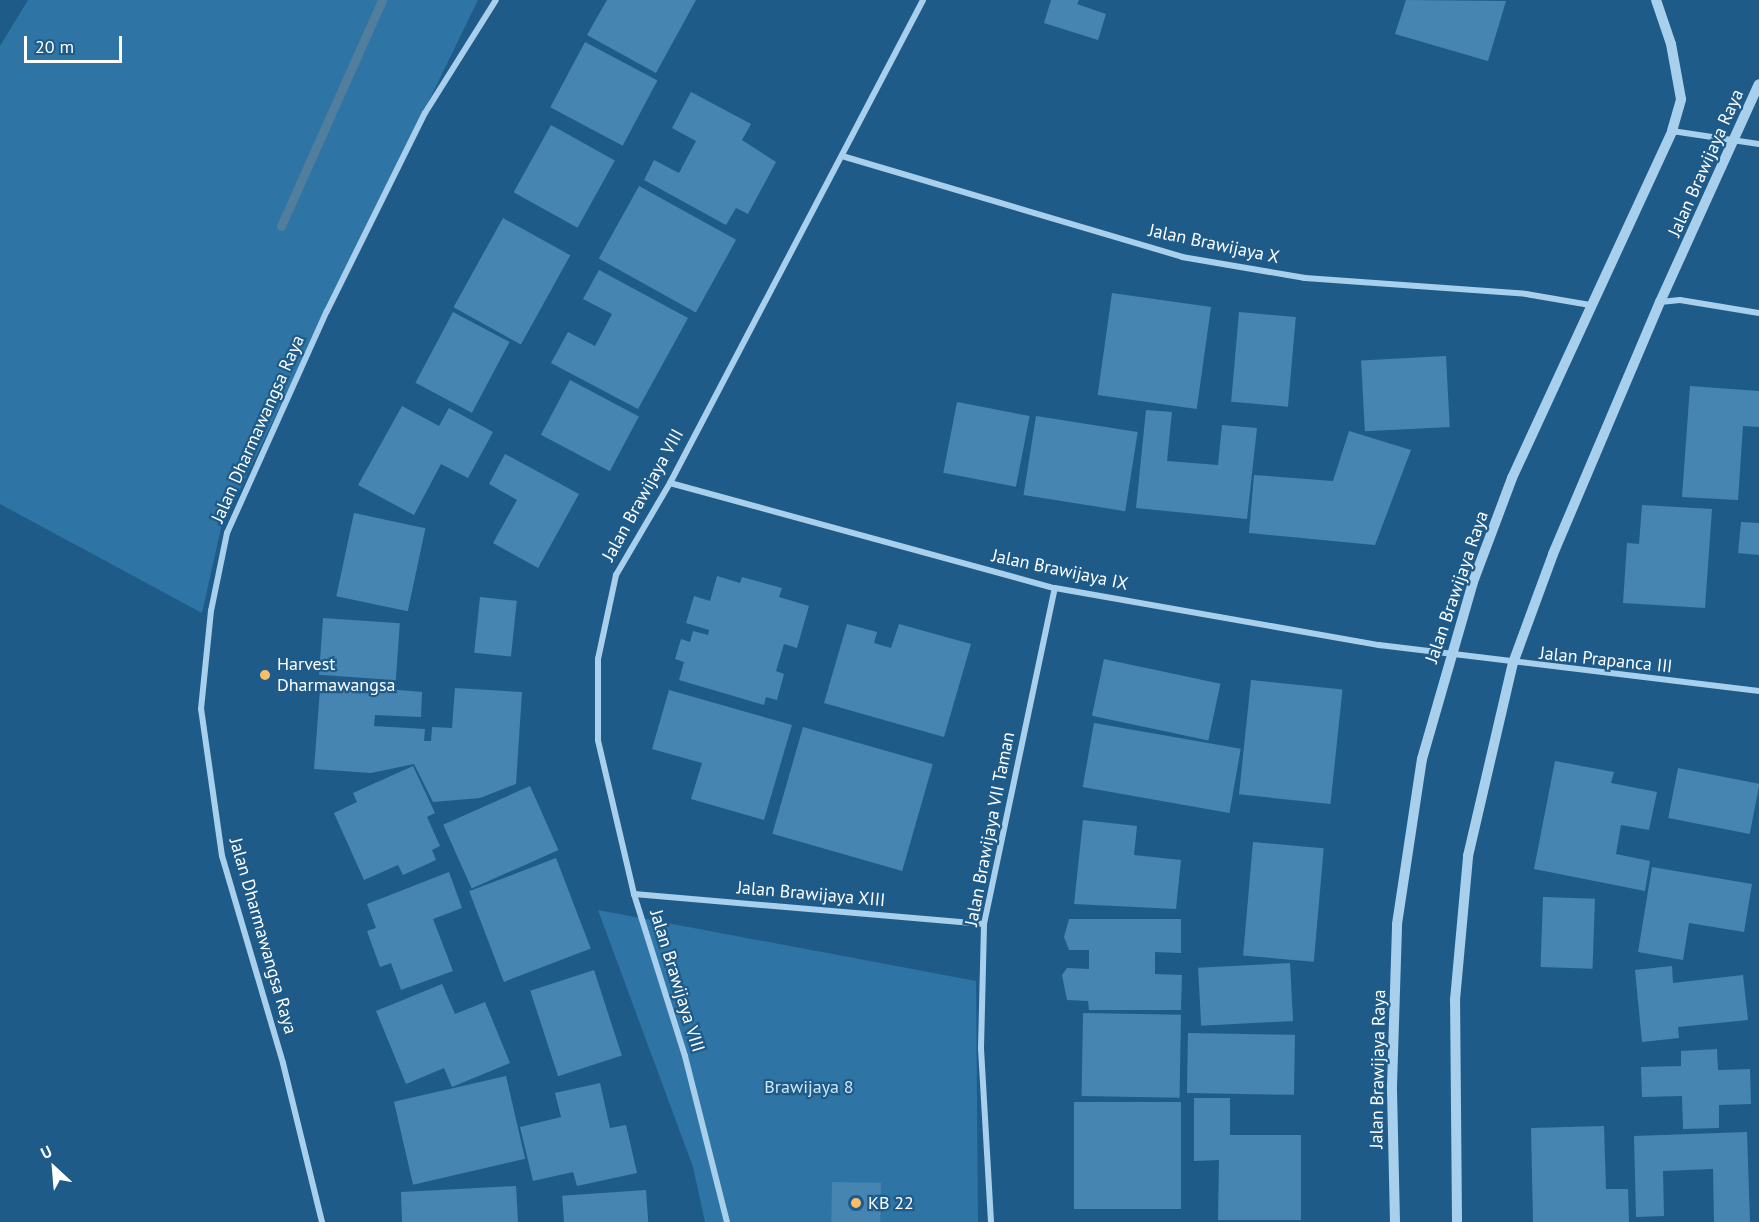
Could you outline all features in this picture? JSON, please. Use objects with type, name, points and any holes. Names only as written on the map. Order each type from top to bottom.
[{"type":"street","name":"Jalan Dharmawangsa Raya","points":[[322,1222],[283,1063],[222,856],[201,709],[211,611],[227,533],[327,311],[425,113],[495,0]]},
{"type":"street","name":"Jalan Brawijaya VIII","points":[[727,1222],[688,1067],[634,894],[598,740],[598,660],[616,575],[670,483],[923,0]]},
{"type":"street","name":"Jalan Brawijaya Raya","points":[[1395,1222],[1392,1086],[1397,924],[1422,759],[1451,651],[1512,478],[1672,131],[1681,99],[1671,44],[1656,0]]},
{"type":"street","name":"Jalan Brawijaya Raya","points":[[1457,1222],[1455,1000],[1468,856],[1513,663],[1553,554],[1660,302],[1734,144],[1759,84]]},
{"type":"street","points":[[1672,131],[1734,144],[1759,144]]},
{"type":"street","name":"Jalan Brawijaya X","points":[[842,156],[1182,256],[1305,278],[1526,294],[1590,305]]},
{"type":"street","points":[[1660,302],[1680,300],[1759,313]]},
{"type":"street","name":"Jalan Brawijaya IX","points":[[670,483],[1054,588],[1379,645],[1451,651]]},
{"type":"street","name":"Jalan Brawijaya VII Taman","points":[[990,1222],[981,1048],[984,924],[1054,588]]},
{"type":"street","name":"Jalan Prapanca III","points":[[1451,651],[1513,663],[1759,692]]},
{"type":"street","name":"Jalan Brawijaya XIII","points":[[634,894],[984,924]]},
{"type":"green space","points":[[28,0],[478,0],[221,528],[202,613],[0,504],[0,46]]},
{"type":"green space","name":"Brawijaya 8","points":[[598,910],[976,981],[978,1222],[705,1222],[693,1167]]},
{"type":"building","points":[[607,0],[696,0],[656,73],[587,35]]},
{"type":"building","points":[[1051,0],[1079,0],[1077,4],[1106,14],[1098,40],[1044,23]]},
{"type":"building","points":[[1406,0],[1506,1],[1488,61],[1395,34]]},
{"type":"building","points":[[585,42],[657,80],[623,146],[550,107]]},
{"type":"building","points":[[691,92],[751,124],[742,140],[776,162],[748,214],[736,208],[726,225],[644,180],[654,160],[679,173],[696,141],[672,128]]},
{"type":"building","points":[[551,125],[615,160],[578,228],[514,192]]},
{"type":"building","points":[[639,186],[736,240],[696,312],[599,259]]},
{"type":"building","points":[[503,218],[570,255],[521,345],[454,307]]},
{"type":"building","points":[[599,270],[688,318],[638,409],[551,363],[568,332],[595,346],[612,314],[583,299]]},
{"type":"building","points":[[1112,293],[1211,307],[1197,409],[1098,395]]},
{"type":"building","points":[[453,312],[510,342],[472,413],[415,383]]},
{"type":"building","points":[[1239,312],[1296,317],[1288,407],[1231,402]]},
{"type":"building","points":[[1446,356],[1450,427],[1365,431],[1361,360]]},
{"type":"building","points":[[570,380],[639,417],[610,471],[541,435]]},
{"type":"building","points":[[1690,386],[1759,391],[1759,427],[1743,426],[1738,500],[1682,497]]},
{"type":"building","points":[[957,402],[1030,416],[1016,487],[943,473]]},
{"type":"building","points":[[402,406],[439,426],[449,408],[493,432],[468,478],[441,464],[414,515],[358,485]]},
{"type":"building","points":[[1146,410],[1172,412],[1167,461],[1218,465],[1222,425],[1257,428],[1247,519],[1136,508]]},
{"type":"building","points":[[1036,416],[1138,432],[1125,511],[1023,495]]},
{"type":"building","points":[[1349,431],[1411,450],[1375,545],[1249,533],[1254,475],[1333,481]]},
{"type":"building","points":[[505,454],[579,494],[538,568],[493,543],[517,500],[489,484]]},
{"type":"building","points":[[1642,505],[1712,509],[1705,608],[1623,603],[1627,543],[1639,544]]},
{"type":"building","points":[[354,513],[425,528],[408,611],[336,596]]},
{"type":"building","points":[[1741,522],[1759,523],[1759,555],[1738,553]]},
{"type":"building","points":[[717,576],[740,583],[742,577],[782,588],[779,597],[809,606],[797,648],[784,644],[776,671],[784,674],[777,700],[766,697],[764,705],[679,680],[684,662],[675,659],[681,639],[690,642],[693,631],[708,635],[709,630],[686,623],[694,596],[710,601]]},
{"type":"building","points":[[480,597],[517,601],[511,657],[474,653]]},
{"type":"building","points":[[323,618],[400,623],[396,680],[319,675]]},
{"type":"building","points":[[847,624],[877,632],[874,643],[891,648],[899,624],[971,644],[944,737],[824,703]]},
{"type":"building","points":[[1104,659],[1220,684],[1208,740],[1092,716]]},
{"type":"building","points":[[1251,680],[1342,690],[1330,804],[1239,794]]},
{"type":"building","points":[[363,687],[422,692],[421,717],[375,715],[374,726],[425,729],[424,741],[431,741],[432,727],[452,728],[455,688],[522,692],[516,784],[480,798],[433,802],[414,764],[371,773],[314,769],[320,689],[363,691]]},
{"type":"building","points":[[669,690],[792,725],[764,820],[691,799],[702,763],[652,749]]},
{"type":"building","points":[[1094,723],[1241,749],[1229,813],[1083,787]]},
{"type":"building","points":[[803,727],[933,764],[902,871],[772,834]]},
{"type":"building","points":[[1555,761],[1614,772],[1611,783],[1657,792],[1649,830],[1621,825],[1616,854],[1650,861],[1645,891],[1534,869]]},
{"type":"building","points":[[413,766],[435,813],[427,817],[440,846],[432,850],[436,860],[403,875],[398,865],[364,880],[334,813],[357,802],[353,793]]},
{"type":"building","points":[[1678,768],[1759,784],[1750,834],[1668,818]]},
{"type":"building","points":[[530,786],[558,850],[472,889],[443,825]]},
{"type":"building","points":[[1083,820],[1137,826],[1134,855],[1181,860],[1176,909],[1074,904]]},
{"type":"building","points":[[1253,842],[1324,848],[1314,962],[1243,956]]},
{"type":"building","points":[[556,858],[591,949],[504,982],[469,891]]},
{"type":"building","points":[[1652,867],[1752,884],[1744,932],[1689,923],[1683,960],[1638,952]]},
{"type":"building","points":[[449,872],[462,908],[433,919],[453,971],[401,990],[391,963],[380,967],[367,931],[376,928],[367,904]]},
{"type":"building","points":[[1543,897],[1595,899],[1593,969],[1541,967]]},
{"type":"building","points":[[1069,919],[1181,919],[1181,953],[1155,952],[1155,974],[1182,975],[1181,1010],[1089,1010],[1088,1001],[1067,1000],[1062,975],[1067,968],[1089,969],[1089,950],[1069,950],[1064,937]]},
{"type":"building","points":[[1290,963],[1293,1021],[1201,1026],[1198,968]]},
{"type":"building","points":[[1672,966],[1673,983],[1743,975],[1748,1020],[1678,1027],[1679,1038],[1642,1042],[1635,970]]},
{"type":"building","points":[[594,970],[622,1056],[558,1076],[530,991]]},
{"type":"building","points":[[442,984],[455,1014],[485,1002],[510,1063],[452,1087],[444,1068],[406,1084],[376,1011]]},
{"type":"building","points":[[1083,1013],[1181,1015],[1180,1098],[1082,1096]]},
{"type":"building","points":[[1188,1033],[1295,1035],[1294,1095],[1187,1093]]},
{"type":"building","points":[[1717,1049],[1718,1070],[1750,1069],[1751,1104],[1719,1105],[1719,1128],[1683,1129],[1682,1096],[1642,1097],[1641,1067],[1681,1066],[1681,1051]]},
{"type":"building","points":[[506,1076],[525,1159],[413,1185],[394,1102]]},
{"type":"building","points":[[600,1083],[610,1128],[626,1125],[637,1173],[577,1186],[573,1172],[533,1181],[520,1127],[561,1117],[555,1093]]},
{"type":"building","points":[[1194,1098],[1230,1098],[1230,1135],[1301,1135],[1301,1220],[1218,1220],[1219,1160],[1194,1161]]},
{"type":"building","points":[[1074,1102],[1181,1102],[1181,1209],[1074,1209]]},
{"type":"building","points":[[1604,1126],[1606,1189],[1628,1189],[1629,1222],[1533,1222],[1531,1128]]},
{"type":"building","points":[[1747,1132],[1750,1222],[1714,1222],[1713,1169],[1663,1171],[1664,1216],[1636,1217],[1634,1136]]},
{"type":"building","name":"KB 22","points":[[832,1182],[881,1183],[880,1222],[831,1222]]},
{"type":"building","points":[[516,1186],[518,1222],[402,1222],[401,1192]]},
{"type":"building","points":[[646,1190],[648,1222],[564,1222],[562,1196]]},
{"type":"waterway","points":[[281,226],[382,0]]},
{"type":"place","name":"Harvest Dharmawangsa","points":[[265,675]]},
{"type":"place","name":"KB 22","points":[[856,1203]]}]
